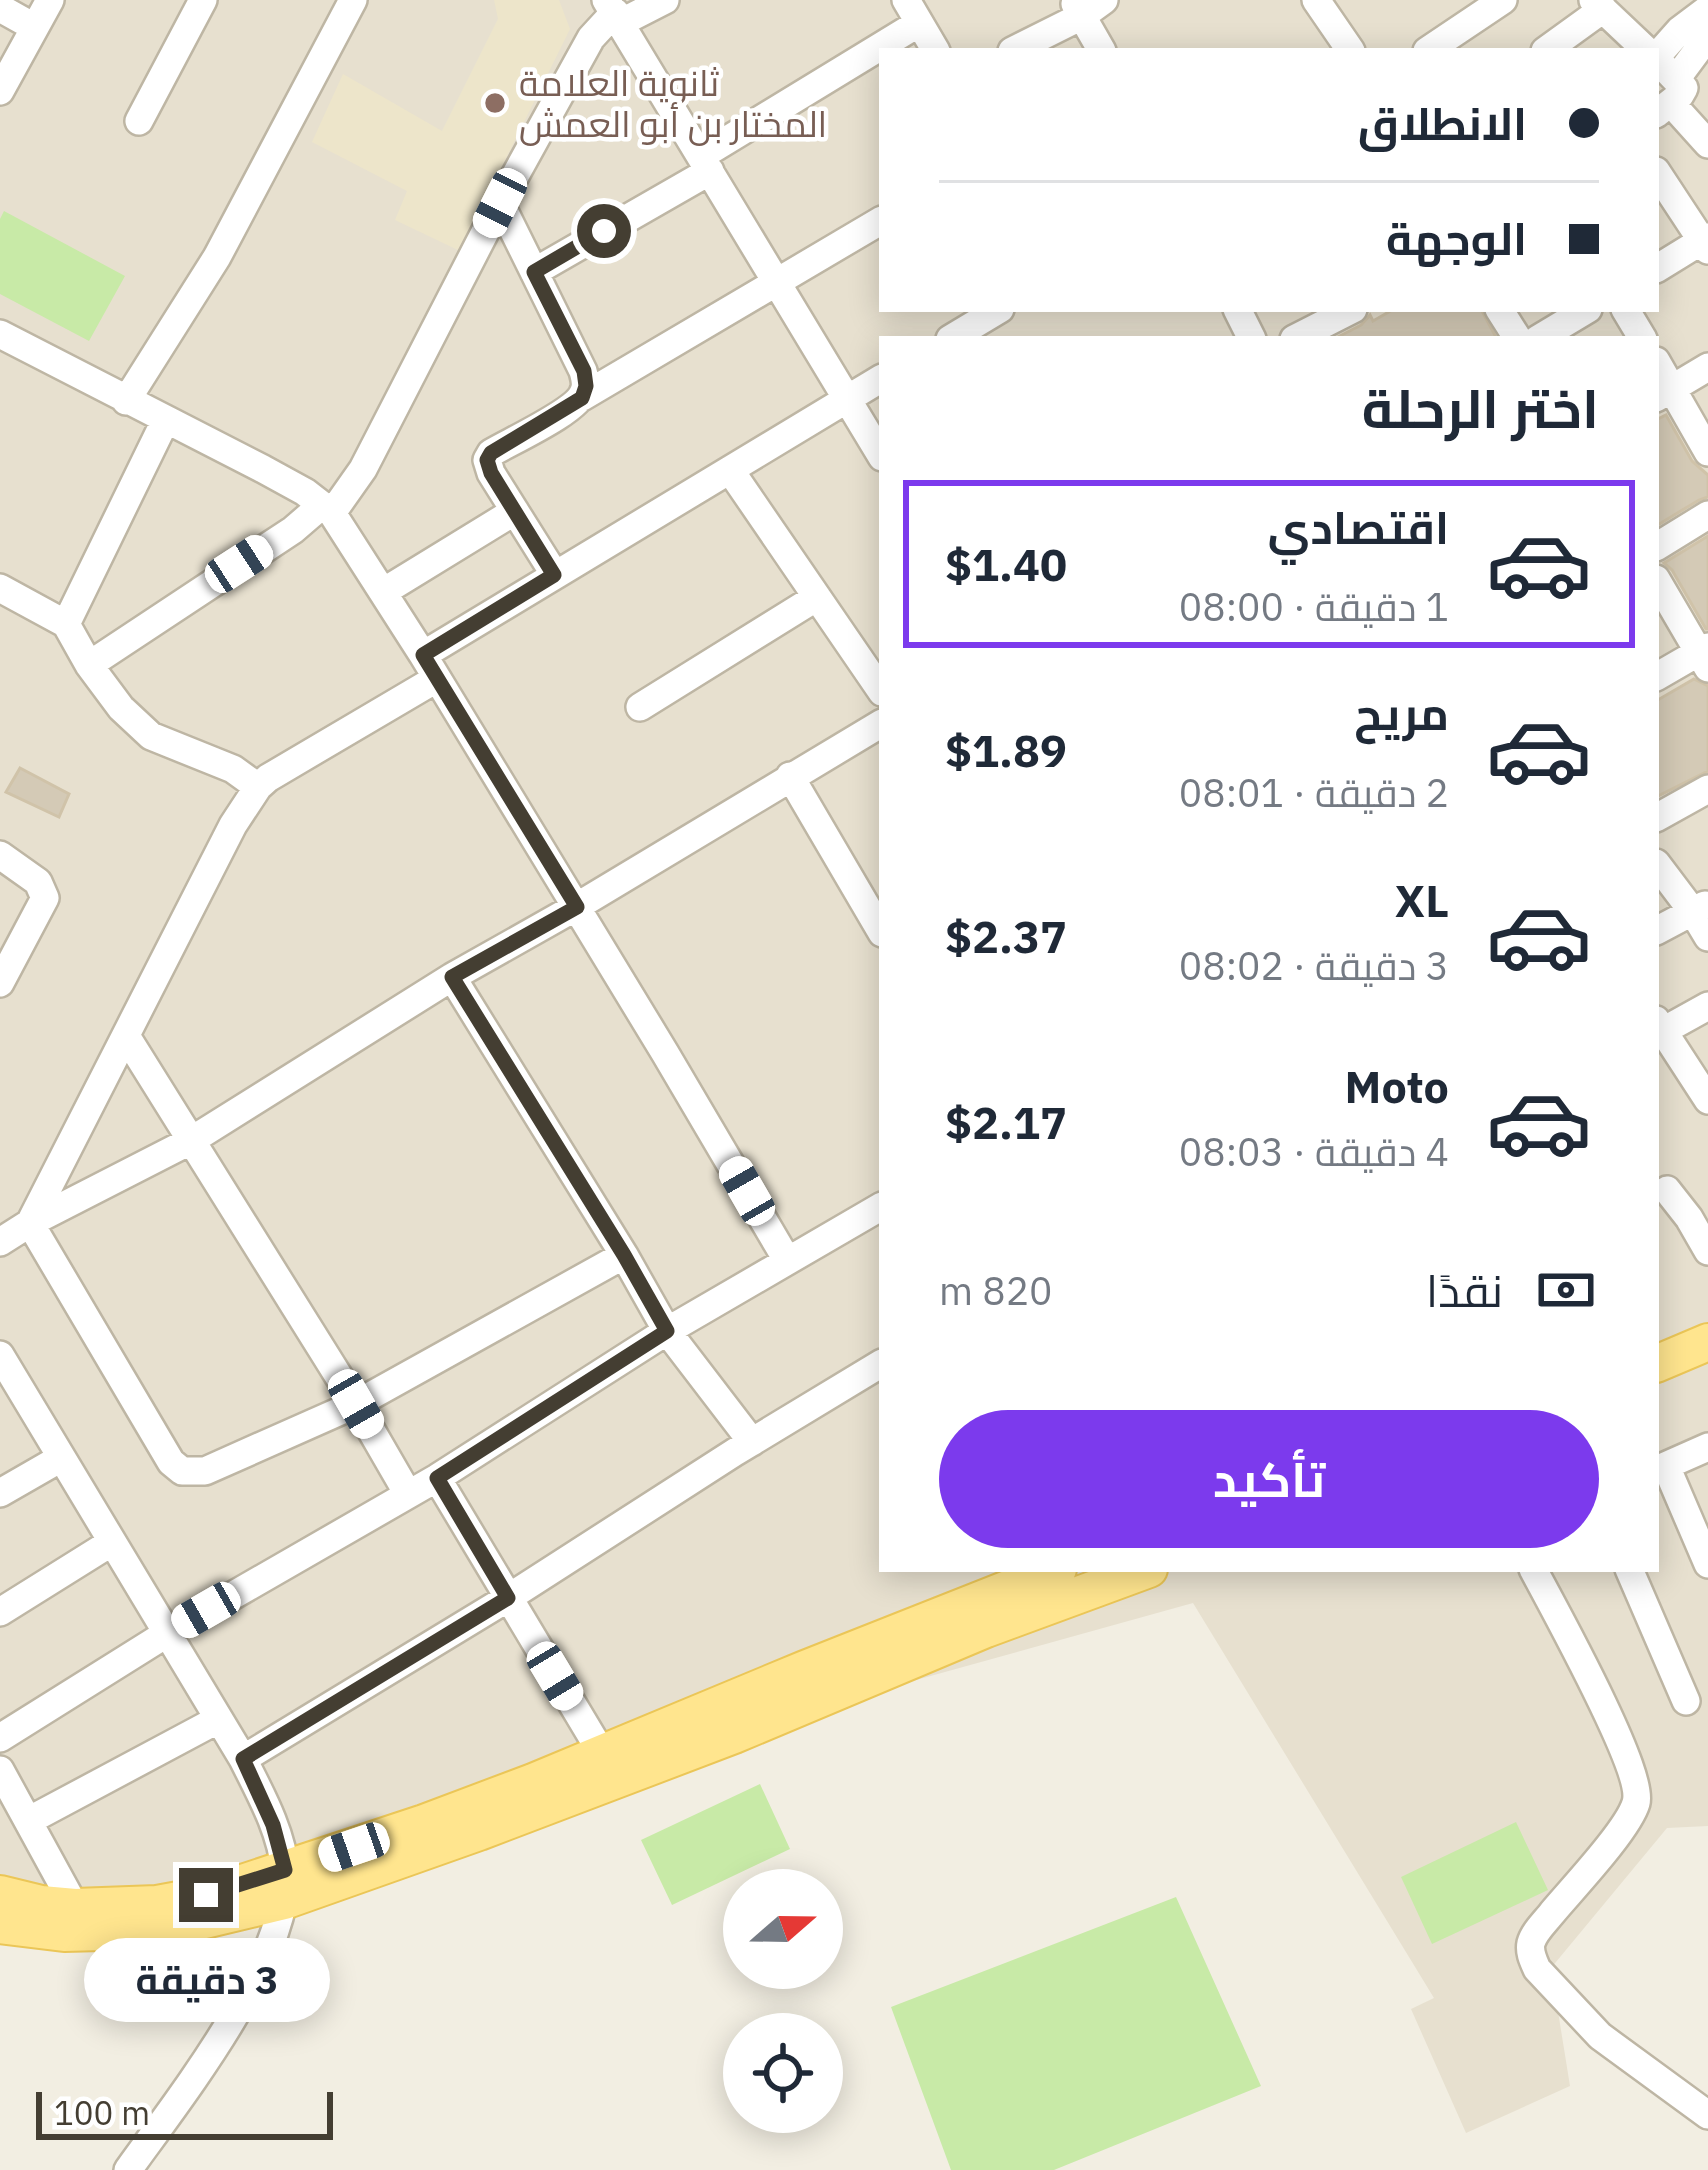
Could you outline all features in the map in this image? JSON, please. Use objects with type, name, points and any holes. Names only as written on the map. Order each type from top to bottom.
[{"type":"main road","points":[[1659,1337],[1707,1339]]},
{"type":"main road","points":[[1659,1363],[1707,1339]]},
{"type":"main road","points":[[0,1925],[64,1933],[192,1923],[424,1823],[1050,1572]]},
{"type":"main road","points":[[0,1894],[75,1907],[157,1904],[284,1886],[395,1863],[734,1735],[986,1629],[1141,1572]]},
{"type":"street","points":[[0,91],[50,0]]},
{"type":"street","points":[[139,121],[203,0]]},
{"type":"street","points":[[126,401],[217,257],[353,0]]},
{"type":"street","points":[[88,665],[327,509],[363,469],[591,38],[614,12],[665,0]]},
{"type":"street","points":[[1316,0],[1349,48]]},
{"type":"street","points":[[1431,48],[1503,0]]},
{"type":"street","points":[[1017,48],[1086,5],[1101,48]]},
{"type":"street","points":[[1548,48],[1598,5],[1644,48]]},
{"type":"street","points":[[0,8],[34,27]]},
{"type":"street","points":[[1663,82],[1680,30],[1708,9]]},
{"type":"street","points":[[534,272],[705,164],[912,11],[934,48]]},
{"type":"street","points":[[614,12],[879,452]]},
{"type":"street","points":[[1663,82],[1700,47],[1708,21]]},
{"type":"street","points":[[1663,82],[1708,145]]},
{"type":"street","points":[[1659,175],[1706,243],[1659,266]]},
{"type":"street","points":[[500,203],[584,371],[582,398]]},
{"type":"street","points":[[554,575],[491,473],[487,460],[491,453],[879,222]]},
{"type":"street","points":[[1300,336],[1347,312]]},
{"type":"street","points":[[1543,336],[1583,312]]},
{"type":"street","points":[[958,336],[988,324]]},
{"type":"street","points":[[0,334],[277,477],[327,509],[430,667],[788,1261]]},
{"type":"street","points":[[1708,368],[1664,393],[1708,452]]},
{"type":"street","points":[[30,1223],[233,825],[258,787],[554,575],[879,380]]},
{"type":"street","points":[[66,624],[165,421]]},
{"type":"street","points":[[730,470],[879,688]]},
{"type":"street","points":[[382,592],[515,511]]},
{"type":"street","points":[[1659,545],[1708,515]]},
{"type":"street","points":[[1659,584],[1705,656],[1659,676]]},
{"type":"street","points":[[0,588],[66,624],[88,665],[151,736],[221,763],[258,787]]},
{"type":"street","points":[[640,707],[817,597]]},
{"type":"street","points":[[0,1242],[192,1140],[452,977],[879,725]]},
{"type":"street","points":[[790,776],[879,928]]},
{"type":"street","points":[[1659,816],[1708,789]]},
{"type":"street","points":[[0,855],[38,881],[45,898],[0,983]]},
{"type":"street","points":[[1659,866],[1700,907],[1708,937]]},
{"type":"street","points":[[1659,930],[1700,907]]},
{"type":"street","points":[[452,977],[667,1331],[752,1442]]},
{"type":"street","points":[[1708,1006],[1659,1026],[1708,1100]]},
{"type":"street","points":[[126,1036],[408,1494]]},
{"type":"street","points":[[1667,1190],[1699,1213],[1708,1251]]},
{"type":"street","points":[[0,1738],[166,1634],[437,1478],[667,1331],[879,1209]]},
{"type":"street","points":[[30,1223],[171,1462],[192,1473],[356,1404],[624,1255]]},
{"type":"street","points":[[1,1359],[243,1759],[273,1825],[284,1886],[260,1969],[196,2075],[128,2170]]},
{"type":"street","points":[[243,1759],[879,1365]]},
{"type":"street","points":[[1708,1447],[1661,1468],[1708,1564]]},
{"type":"street","points":[[0,1493],[61,1458]]},
{"type":"street","points":[[437,1478],[603,1755]]},
{"type":"street","points":[[0,1612],[112,1542]]},
{"type":"street","points":[[1534,1572],[1625,1757],[1636,1799],[1614,1838],[1538,1929],[1530,1948],[1532,1959],[1600,2036],[1708,2115]]},
{"type":"street","points":[[1630,1572],[1686,1701]]},
{"type":"street","points":[[28,1821],[218,1719]]},
{"type":"street","points":[[0,1769],[75,1907]]},
{"type":"shaded area","points":[[0,0],[1708,0],[1708,1826],[1667,1828],[1551,1968],[1570,2086],[1466,2133],[1411,2009],[1434,1998],[1193,1603],[495,1797],[190,1902],[0,1887]]},
{"type":"shaded area","name":"ثانوية العلامة المختار بن أبو العمش","points":[[494,0],[559,0],[570,29],[460,251],[395,220],[407,191],[312,142],[343,74],[442,131],[498,19]]},
{"type":"green space","points":[[4,211],[125,276],[89,341],[0,294],[0,219]]},
{"type":"green space","points":[[760,1784],[790,1849],[748,1869],[723,1869],[723,1881],[672,1905],[641,1840]]},
{"type":"green space","points":[[1516,1822],[1548,1890],[1432,1944],[1401,1877]]},
{"type":"green space","points":[[1176,1897],[1261,2086],[1054,2170],[951,2170],[891,2007]]},
{"type":"building","points":[[1389,312],[1483,312],[1495,336],[1340,336],[1370,315],[1373,321]]},
{"type":"building","points":[[1666,415],[1692,461],[1708,475],[1708,497],[1659,524],[1659,418]]},
{"type":"building","points":[[1708,536],[1708,629],[1706,629],[1664,563]]},
{"type":"building","points":[[1694,679],[1708,686],[1708,771],[1659,796],[1659,699]]},
{"type":"building","points":[[20,768],[69,794],[59,817],[6,792]]},
{"type":"place","name":"ثانوية العلامة المختار بن أبو العمش","points":[[495,103]]},
{"type":"route","points":[[206,1895],[285,1870],[273,1825],[243,1759],[508,1598],[437,1478],[667,1331],[452,977],[577,907],[423,655],[554,575],[487,460],[491,453],[582,398],[584,371],[534,272],[604,231]]}]
